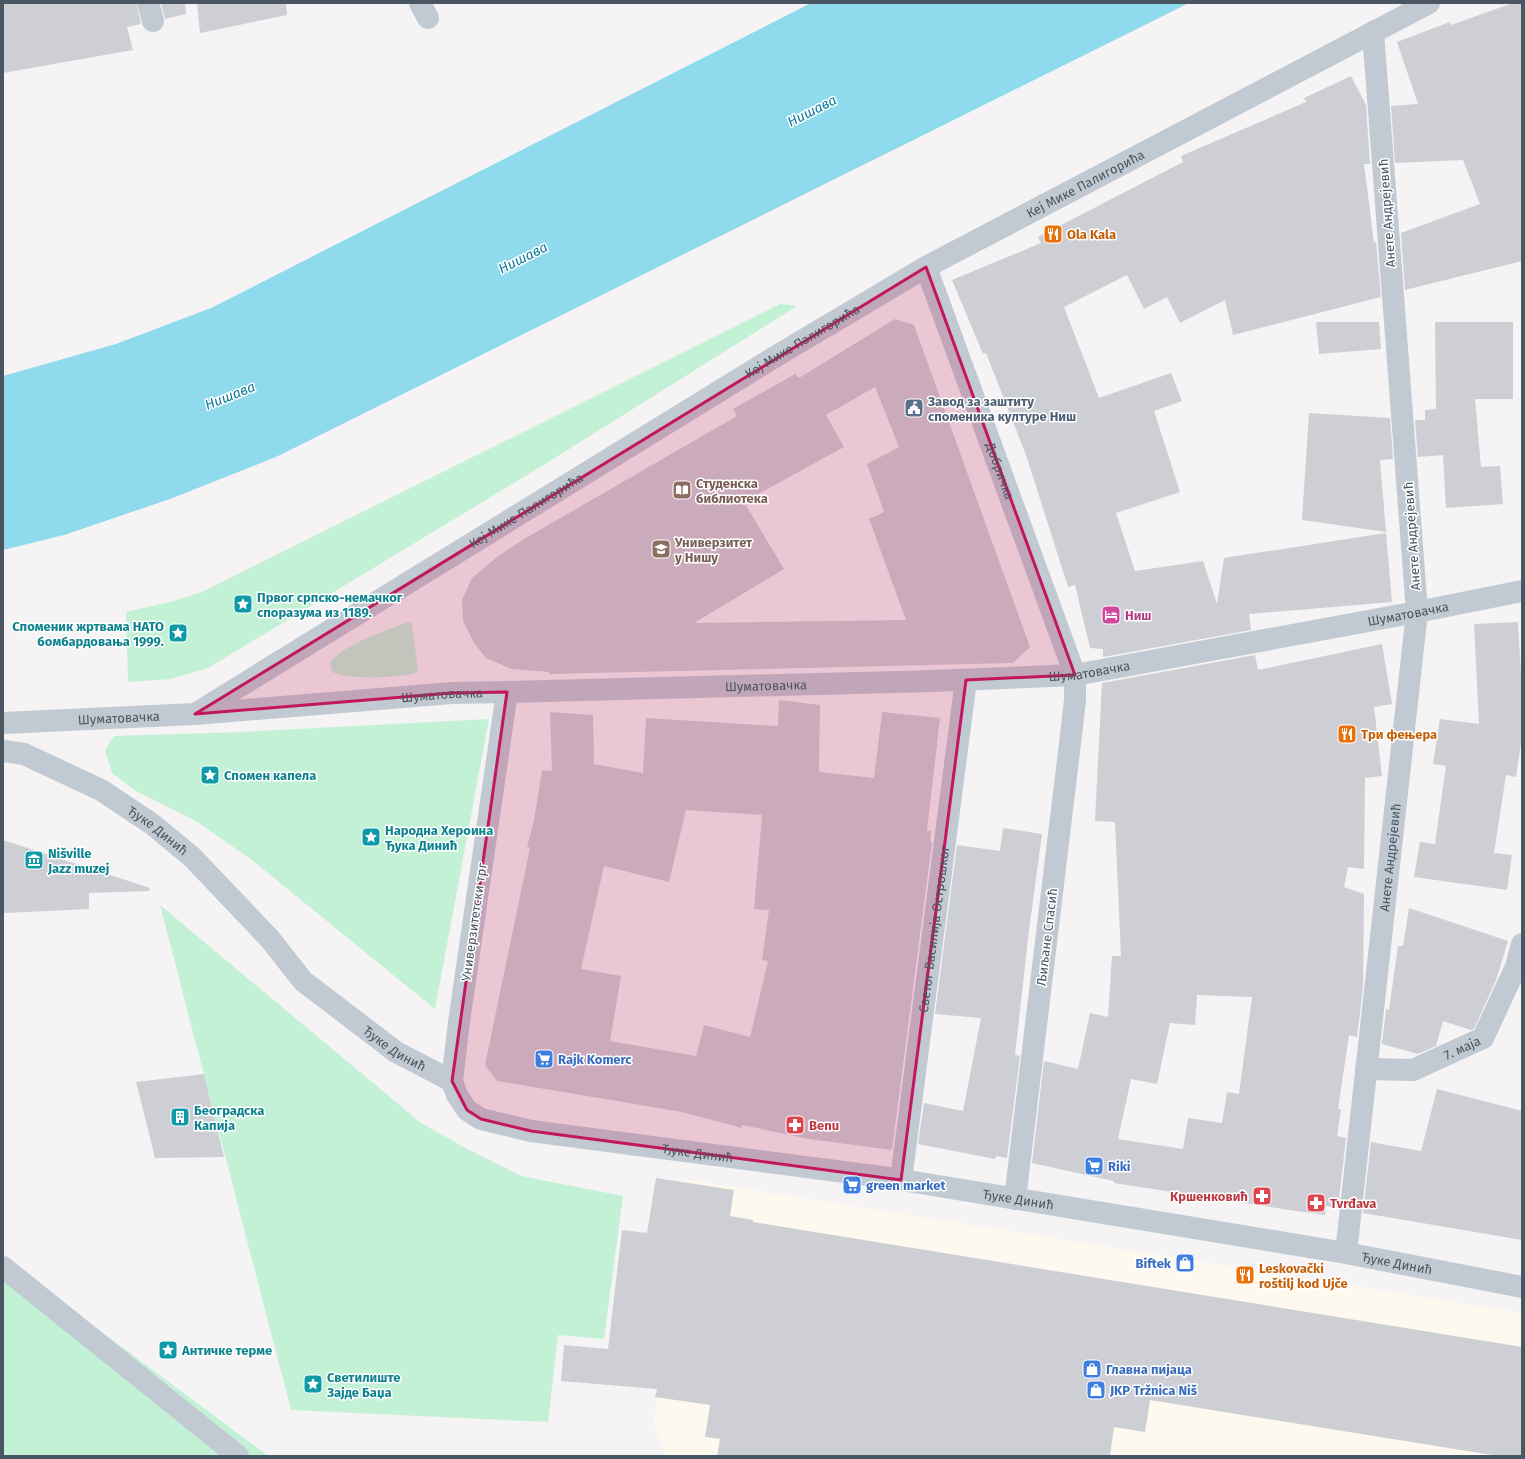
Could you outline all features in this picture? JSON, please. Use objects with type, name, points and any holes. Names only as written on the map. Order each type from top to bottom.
[{"type":"street","name":"Кеј Мике Палигорића","points":[[195,714],[778,355],[926,266],[1429,3]]},
{"type":"street","name":"Анете Андрејевић","points":[[1346,1253],[1417,612],[1373,32]]},
{"type":"street","name":"Добричка","points":[[926,266],[1075,675]]},
{"type":"street","name":"Шуматовачка","points":[[3,723],[195,714],[452,692],[507,692],[966,680],[1075,675],[1417,612],[1522,591]]},
{"type":"street","name":"Љиљане Спасић","points":[[1015,1199],[1075,700],[1075,675]]},
{"type":"street","name":"Светог Василија Острошког","points":[[901,1180],[966,680]]},
{"type":"street","name":"Универзитетски трг","points":[[452,1081],[460,1014],[507,692]]},
{"type":"street","name":"Ђуке Динић","points":[[3,751],[24,754],[101,790],[152,824],[198,863],[270,939],[302,981],[396,1052],[452,1081],[457,1095],[467,1110],[481,1119],[531,1131],[901,1180],[1346,1253],[1522,1287]]},
{"type":"street","name":"7. маја","points":[[1366,1070],[1413,1070],[1483,1038],[1516,966],[1522,944]]},
{"type":"street","points":[[3,1267],[238,1456]]},
{"type":"highlighted area","points":[[926,267],[1075,675],[966,680],[901,1180],[531,1131],[481,1119],[467,1110],[452,1081],[507,692],[452,693],[195,714]]},
{"type":"shaded area","name":"Главна пијаца","points":[[684,1179],[1522,1313],[1522,1456],[667,1456],[654,1426]]},
{"type":"green space","points":[[780,304],[797,306],[542,466],[208,668],[171,679],[128,682],[126,612],[174,601],[202,592]]},
{"type":"green space","points":[[409,622],[412,624],[418,671],[416,673],[398,676],[361,677],[340,675],[332,672],[330,663],[336,656],[345,650],[366,638]]},
{"type":"green space","points":[[489,719],[435,1009],[252,860],[196,821],[136,791],[112,773],[105,750],[114,736],[242,732]]},
{"type":"green space","points":[[160,905],[421,1123],[469,1150],[521,1176],[623,1196],[604,1339],[558,1335],[548,1422],[291,1410]]},
{"type":"green space","points":[[3,1261],[24,1274],[268,1456],[3,1456]]},
{"type":"water","name":"Нишава","points":[[811,3],[1189,3],[276,457],[170,499],[64,535],[3,550],[3,376],[116,344],[211,308]]},
{"type":"building","points":[[3,3],[136,3],[141,24],[127,27],[133,50],[3,73]]},
{"type":"building","points":[[161,3],[185,3],[186,14],[165,19]]},
{"type":"building","points":[[197,3],[286,3],[287,15],[200,33]]},
{"type":"building","points":[[1513,3],[1522,3],[1522,261],[1405,290],[1401,233],[1480,204],[1463,160],[1395,163],[1391,106],[1418,104],[1397,42],[1450,22],[1451,25]]},
{"type":"building","points":[[1351,76],[1366,105],[1370,164],[1364,164],[1374,243],[1376,242],[1381,297],[1233,335],[1225,300],[1180,323],[1167,297],[1144,309],[1127,275],[1064,307],[1099,398],[1171,373],[1182,401],[1154,411],[1180,492],[1116,513],[1135,571],[1203,561],[1217,604],[1224,558],[1386,533],[1392,602],[1249,614],[1251,630],[1103,657],[1103,649],[1090,648],[1075,585],[1068,587],[1026,455],[986,353],[983,354],[952,280],[1041,243],[1038,237],[1183,162],[1181,156],[1306,102],[1304,98]]},
{"type":"building","points":[[895,319],[914,325],[1030,647],[1013,663],[549,674],[549,672],[511,669],[486,658],[474,643],[463,621],[462,600],[472,578],[497,557],[524,539],[737,416],[733,409],[795,374],[799,378]],"holes":[[[875,387],[899,447],[867,464],[884,512],[869,519],[906,620],[694,623],[784,569],[744,502],[844,447],[826,415]]]},
{"type":"building","points":[[1316,322],[1379,322],[1381,349],[1319,354]]},
{"type":"building","points":[[1435,322],[1513,322],[1513,399],[1475,399],[1481,467],[1500,466],[1503,504],[1446,508],[1443,455],[1418,457],[1415,420],[1425,420],[1425,410],[1436,409]]},
{"type":"building","points":[[1309,413],[1390,418],[1393,459],[1380,460],[1386,532],[1302,520]]},
{"type":"building","points":[[1518,622],[1522,692],[1522,736],[1516,777],[1506,775],[1494,853],[1512,855],[1507,890],[1414,877],[1420,842],[1435,844],[1446,766],[1433,764],[1440,719],[1479,724],[1474,624]]},
{"type":"building","points":[[1382,644],[1392,704],[1374,707],[1382,776],[1365,778],[1364,869],[1348,867],[1344,887],[1364,894],[1363,988],[1357,1037],[1349,1035],[1338,1109],[1341,1109],[1337,1136],[1346,1138],[1338,1208],[1326,1206],[1325,1215],[1114,1183],[1114,1181],[1032,1163],[1044,1061],[1078,1069],[1090,1013],[1108,1017],[1112,956],[1121,956],[1115,822],[1095,821],[1102,683],[1255,655],[1258,670]],"holes":[[[1197,995],[1252,997],[1239,1094],[1227,1092],[1222,1123],[1188,1118],[1183,1149],[1118,1139],[1131,1079],[1157,1084],[1170,1023],[1195,1025]]]},
{"type":"building","points":[[779,700],[820,705],[819,772],[874,778],[882,712],[940,718],[927,831],[931,831],[930,841],[932,842],[892,1150],[809,1139],[742,1125],[742,1128],[682,1112],[497,1081],[485,1065],[530,848],[527,847],[534,820],[542,770],[552,771],[550,712],[593,715],[594,764],[643,773],[646,718],[778,726]],"holes":[[[686,810],[762,815],[754,909],[769,910],[762,960],[768,961],[750,1037],[704,1025],[696,1056],[610,1041],[621,976],[581,969],[604,866],[669,882]]]},
{"type":"building","points":[[1003,828],[1042,834],[1028,938],[1015,1055],[1020,1056],[1007,1158],[996,1156],[995,1159],[918,1144],[924,1103],[963,1111],[981,1018],[935,1014],[957,845],[1000,851]]},
{"type":"building","name":"Nišville Jazz muzej","points":[[3,840],[150,888],[149,891],[89,893],[89,909],[4,913]]},
{"type":"building","points":[[1409,908],[1508,941],[1496,980],[1474,1029],[1471,1030],[1443,1021],[1436,1046],[1418,1054],[1382,1044],[1386,1009],[1389,1010],[1398,946],[1403,946]]},
{"type":"building","name":"Београдска Капија","points":[[204,1074],[224,1157],[155,1158],[136,1082]]},
{"type":"building","points":[[1437,1089],[1522,1111],[1522,1240],[1363,1213],[1371,1142],[1421,1151]]},
{"type":"building","name":"Главна пијаца","points":[[656,1178],[734,1190],[730,1216],[753,1220],[753,1222],[1522,1347],[1522,1456],[1498,1456],[1150,1400],[1145,1432],[1114,1427],[1110,1456],[717,1456],[720,1439],[705,1437],[710,1405],[655,1397],[657,1389],[561,1381],[564,1345],[608,1349],[622,1230],[647,1233]]},
{"type":"place","name":"Ola Kala","points":[[1053,234]]},
{"type":"place","name":"Завод за заштиту споменика културе Ниш","points":[[914,408]]},
{"type":"place","name":"Студенска библиотека","points":[[682,490]]},
{"type":"place","name":"Универзитет у Нишу","points":[[661,549]]},
{"type":"place","name":"Првог српско-немачког споразума из 1189.","points":[[243,604]]},
{"type":"place","name":"Ниш","points":[[1111,615]]},
{"type":"place","name":"Споменик жртвама НАТО бомбардовања 1999.","points":[[178,633]]},
{"type":"place","name":"Три фењера","points":[[1347,734]]},
{"type":"place","name":"Спомен капела","points":[[210,775]]},
{"type":"place","name":"Народна Хероина Ђука Динић","points":[[371,837]]},
{"type":"place","name":"Nišville Jazz muzej","points":[[34,860]]},
{"type":"place","name":"Rajk Komerc","points":[[544,1059]]},
{"type":"place","name":"Београдска Капија","points":[[180,1117]]},
{"type":"place","name":"Benu","points":[[795,1125]]},
{"type":"place","name":"Riki","points":[[1094,1166]]},
{"type":"place","name":"green market","points":[[852,1185]]},
{"type":"place","name":"Кршенковић","points":[[1262,1196]]},
{"type":"place","name":"Tvrđava","points":[[1316,1203]]},
{"type":"place","name":"Biftek","points":[[1185,1263]]},
{"type":"place","name":"Leskovački roštilj kod Ujče","points":[[1245,1275]]},
{"type":"place","name":"Античке терме","points":[[168,1350]]},
{"type":"place","name":"Главна пијаца","points":[[1092,1369]]},
{"type":"place","name":"Светилиште Зајде Баџа","points":[[313,1384]]},
{"type":"place","name":"JKP Tržnica Niš","points":[[1096,1390]]}]
